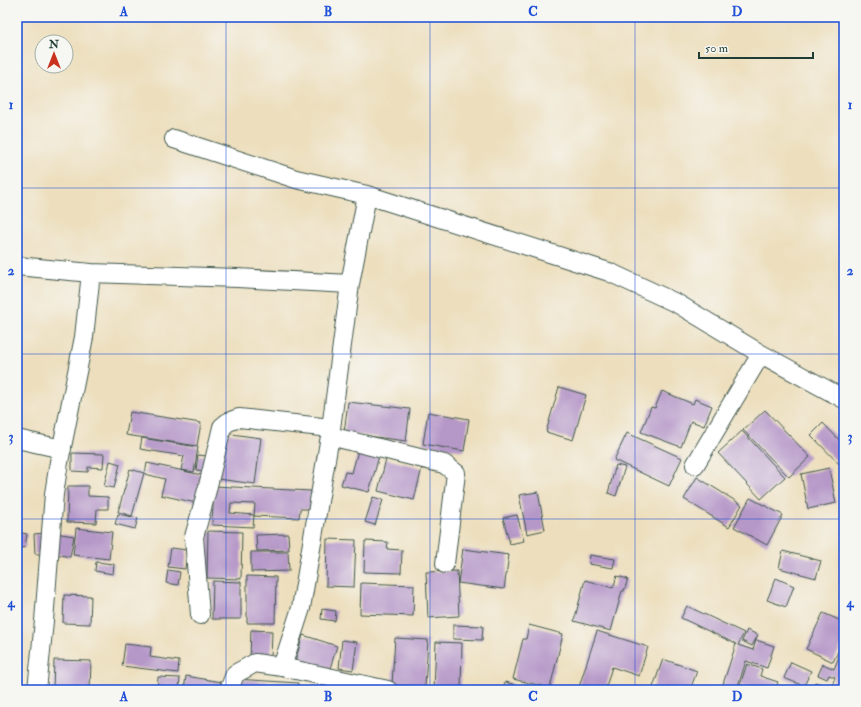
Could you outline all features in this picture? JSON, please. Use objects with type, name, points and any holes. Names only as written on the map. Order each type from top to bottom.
[{"type":"street","points":[[174,139],[296,179],[367,195],[609,272],[678,304],[761,354],[844,399]]},
{"type":"street","points":[[282,667],[301,608],[330,432],[350,284],[367,195]]},
{"type":"street","points":[[17,266],[91,273],[350,284]]},
{"type":"street","points":[[37,690],[54,494],[84,337],[91,273]]},
{"type":"street","points":[[695,465],[761,354]]},
{"type":"street","points":[[200,615],[194,537],[222,427],[228,422],[239,418],[330,432],[444,464],[456,473],[445,564]]},
{"type":"street","points":[[17,439],[62,449]]},
{"type":"street","points":[[229,690],[235,674],[255,663],[282,667],[388,690]]},
{"type":"building","points":[[559,387],[586,395],[573,440],[546,432]]},
{"type":"building","points":[[662,391],[693,404],[695,399],[712,406],[704,426],[691,421],[681,447],[641,432],[651,407],[655,408]]},
{"type":"building","points":[[348,402],[410,409],[406,441],[344,433]]},
{"type":"building","points":[[765,410],[810,457],[789,477],[743,430]]},
{"type":"building","points":[[130,412],[201,423],[197,446],[126,435]]},
{"type":"building","points":[[428,412],[469,419],[464,451],[423,444]]},
{"type":"building","points":[[823,423],[844,445],[843,468],[811,435]]},
{"type":"building","points":[[742,431],[785,477],[761,499],[718,453]]},
{"type":"building","points":[[224,433],[261,438],[255,484],[218,479]]},
{"type":"building","points":[[627,433],[682,458],[669,486],[614,460]]},
{"type":"building","points":[[142,438],[198,447],[194,472],[181,470],[184,456],[140,449]]},
{"type":"building","points":[[358,450],[379,456],[369,492],[341,485],[345,472],[352,473]]},
{"type":"building","points":[[72,453],[104,454],[103,468],[88,467],[88,472],[72,471]]},
{"type":"building","points":[[198,455],[207,456],[206,471],[196,470]]},
{"type":"building","points":[[386,459],[422,468],[414,500],[378,491]]},
{"type":"building","points":[[110,461],[120,464],[114,488],[104,486]]},
{"type":"building","points":[[147,463],[202,475],[196,503],[161,495],[165,479],[145,474]]},
{"type":"building","points":[[616,465],[625,467],[616,496],[608,493]]},
{"type":"building","points":[[829,468],[836,503],[808,509],[801,474]]},
{"type":"building","points":[[130,469],[144,473],[132,516],[118,512]]},
{"type":"building","points":[[697,477],[742,505],[729,527],[684,499]]},
{"type":"building","points":[[68,486],[88,486],[88,496],[108,497],[108,509],[97,509],[96,523],[67,522]]},
{"type":"building","points":[[214,486],[311,491],[310,509],[300,509],[299,518],[254,516],[255,504],[231,503],[230,513],[254,515],[253,527],[212,525]]},
{"type":"building","points":[[17,491],[19,492],[18,501],[17,501]]},
{"type":"building","points":[[538,492],[545,530],[527,534],[519,495]]},
{"type":"building","points":[[373,497],[383,500],[375,525],[365,522]]},
{"type":"building","points":[[750,498],[783,515],[767,545],[734,527]]},
{"type":"building","points":[[118,514],[138,518],[135,529],[115,524]]},
{"type":"building","points":[[517,515],[524,541],[510,544],[503,518]]},
{"type":"building","points":[[76,528],[112,532],[109,559],[73,555]]},
{"type":"building","points":[[208,531],[242,532],[241,579],[207,578]]},
{"type":"building","points":[[17,532],[27,534],[25,548],[19,547],[18,560]]},
{"type":"building","points":[[45,533],[46,554],[35,554],[34,534]]},
{"type":"building","points":[[55,533],[74,536],[70,557],[51,553]]},
{"type":"building","points":[[288,534],[289,550],[257,551],[256,535]]},
{"type":"building","points":[[327,539],[356,540],[354,587],[326,586]]},
{"type":"building","points":[[365,541],[388,542],[387,549],[402,550],[401,573],[364,572]]},
{"type":"building","points":[[171,548],[187,550],[185,569],[168,567]]},
{"type":"building","points":[[463,549],[509,555],[504,589],[458,583]]},
{"type":"building","points":[[783,551],[821,561],[816,578],[779,568]]},
{"type":"building","points":[[251,552],[288,552],[289,571],[251,572]]},
{"type":"building","points":[[590,555],[615,559],[613,568],[589,564]]},
{"type":"building","points":[[96,562],[114,564],[113,574],[95,571]]},
{"type":"building","points":[[18,563],[19,587],[17,587]]},
{"type":"building","points":[[168,570],[180,572],[178,585],[166,583]]},
{"type":"building","points":[[457,571],[459,616],[428,618],[426,572]]},
{"type":"building","points":[[247,576],[276,577],[275,623],[247,623]]},
{"type":"building","points":[[617,576],[628,579],[624,591],[622,591],[611,631],[574,621],[585,580],[613,588]]},
{"type":"building","points":[[776,578],[794,586],[786,607],[767,600]]},
{"type":"building","points":[[213,581],[241,582],[241,619],[212,619]]},
{"type":"building","points":[[361,583],[414,585],[413,616],[360,614]]},
{"type":"building","points":[[64,595],[91,596],[90,624],[63,623]]},
{"type":"building","points":[[687,606],[744,633],[738,645],[753,650],[756,640],[774,646],[767,668],[746,661],[738,686],[749,690],[721,690],[736,644],[681,618]]},
{"type":"building","points":[[322,609],[336,611],[335,621],[321,619]]},
{"type":"building","points":[[823,613],[844,622],[844,640],[833,662],[806,649]]},
{"type":"building","points":[[453,625],[483,626],[482,640],[453,639]]},
{"type":"building","points":[[529,625],[563,634],[550,688],[513,679],[523,639],[526,639]]},
{"type":"building","points":[[251,630],[272,631],[271,659],[250,658]]},
{"type":"building","points":[[747,630],[758,635],[752,646],[742,641]]},
{"type":"building","points":[[597,631],[648,647],[639,676],[612,667],[605,690],[578,690]]},
{"type":"building","points":[[303,635],[337,646],[328,675],[294,665]]},
{"type":"building","points":[[395,638],[428,640],[425,687],[392,685]]},
{"type":"building","points":[[342,640],[357,642],[353,670],[339,668]]},
{"type":"building","points":[[436,642],[462,643],[461,690],[434,690]]},
{"type":"building","points":[[125,644],[151,647],[150,657],[179,661],[178,673],[122,666]]},
{"type":"building","points":[[842,649],[844,650],[844,681],[840,690],[812,690],[815,682],[831,688],[835,677],[829,675],[827,679],[818,675],[823,664],[834,669]]},
{"type":"building","points":[[663,659],[697,671],[690,690],[652,690]]},
{"type":"building","points":[[54,660],[91,661],[90,690],[53,690]]},
{"type":"building","points":[[791,662],[811,671],[804,686],[784,678]]},
{"type":"building","points":[[747,664],[762,669],[760,676],[778,682],[775,690],[754,690],[740,685]]},
{"type":"building","points":[[186,676],[221,682],[219,690],[184,690]]},
{"type":"building","points":[[158,677],[180,678],[179,690],[157,690]]},
{"type":"building","points":[[235,679],[298,683],[298,690],[234,690]]},
{"type":"building","points":[[505,682],[513,684],[512,690],[503,690]]}]
